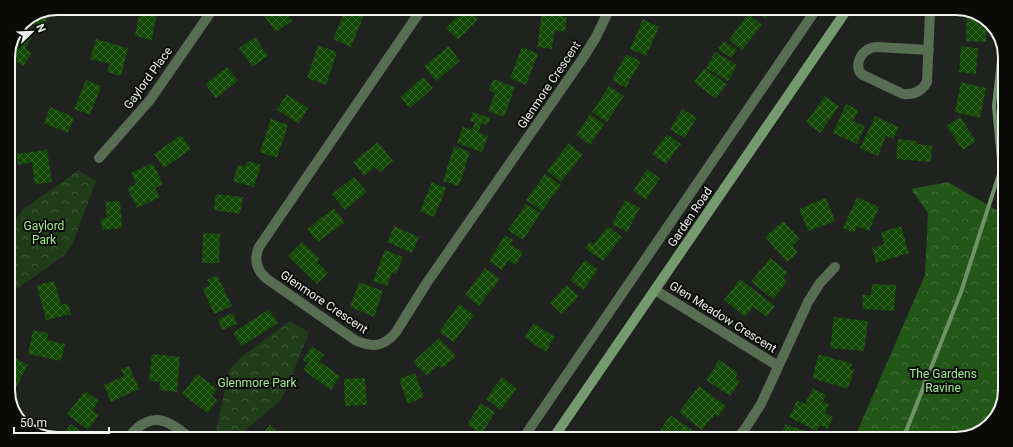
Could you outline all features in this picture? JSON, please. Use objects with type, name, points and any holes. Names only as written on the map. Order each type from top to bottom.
[{"type":"street","name":"Gaylord Place","points":[[100,158],[150,100],[209,15]]},
{"type":"street","name":"Glenmore Crescent","points":[[418,15],[259,247],[256,257],[258,269],[267,279],[355,340],[370,346],[386,342],[396,332],[426,284],[583,58],[596,37],[607,15]]},
{"type":"street","name":"Garden Road","points":[[527,432],[812,15]]},
{"type":"street","name":"Garden Road","points":[[557,432],[843,15]]},
{"type":"street","points":[[928,50],[877,47],[868,49],[858,64],[859,71],[863,75],[900,93],[915,93],[925,86],[927,82],[930,15]]},
{"type":"street","name":"Glen Meadow Crescent","points":[[742,432],[761,404],[808,302],[820,283],[835,267]]},
{"type":"street","name":"Glen Meadow Crescent","points":[[655,290],[778,366]]},
{"type":"street","points":[[133,432],[140,425],[152,420],[165,421],[182,432]]},
{"type":"green space","name":"Gaylord Park","points":[[79,170],[96,181],[72,245],[66,254],[17,289],[15,288],[15,221],[22,210]]},
{"type":"green space","name":"The Gardens Ravine","points":[[948,182],[998,211],[997,398],[995,406],[986,420],[970,430],[956,432],[857,432],[925,275],[928,213],[911,189]]},
{"type":"green space","name":"Glenmore Park","points":[[290,321],[309,333],[285,392],[279,402],[244,432],[219,432],[216,430],[230,369],[239,359]]},
{"type":"building","points":[[51,15],[40,29],[33,23],[43,17]]},
{"type":"building","points":[[139,15],[157,15],[152,40],[135,36]]},
{"type":"building","points":[[263,15],[288,15],[292,21],[276,32]]},
{"type":"building","points":[[343,15],[364,15],[351,47],[333,39]]},
{"type":"building","points":[[458,15],[474,15],[478,19],[458,40],[446,28]]},
{"type":"building","points":[[542,15],[567,17],[565,32],[555,30],[552,49],[537,47]]},
{"type":"building","points":[[747,15],[762,25],[742,50],[729,40]]},
{"type":"building","points":[[760,15],[768,15],[765,19]]},
{"type":"building","points":[[967,17],[972,18],[987,28],[986,42],[966,41]]},
{"type":"building","points":[[643,19],[659,27],[646,56],[630,49]]},
{"type":"building","points":[[24,31],[32,37],[25,48],[32,53],[23,66],[15,60],[19,38]]},
{"type":"building","points":[[255,37],[268,56],[252,67],[239,48]]},
{"type":"building","points":[[96,39],[128,48],[121,76],[107,72],[110,64],[90,59]]},
{"type":"building","points":[[724,41],[737,50],[731,58],[718,49]]},
{"type":"building","points":[[318,45],[337,52],[326,85],[307,78]]},
{"type":"building","points":[[449,46],[460,61],[436,81],[424,66]]},
{"type":"building","points":[[961,46],[978,48],[976,74],[959,72]]},
{"type":"building","points":[[522,47],[538,54],[526,85],[510,78]]},
{"type":"building","points":[[715,52],[737,65],[728,81],[706,68]]},
{"type":"building","points":[[626,54],[641,61],[626,88],[612,80]]},
{"type":"building","points":[[227,67],[238,81],[216,98],[205,84]]},
{"type":"building","points":[[704,68],[727,84],[716,99],[694,82]]},
{"type":"building","points":[[423,77],[433,88],[410,108],[400,97]]},
{"type":"building","points":[[493,79],[515,87],[504,117],[488,111],[495,93],[489,90]]},
{"type":"building","points":[[86,80],[101,86],[90,115],[74,109]]},
{"type":"building","points":[[961,82],[986,88],[980,118],[955,112]]},
{"type":"building","points":[[609,86],[624,96],[607,122],[592,112]]},
{"type":"building","points":[[286,94],[308,108],[299,123],[277,110]]},
{"type":"building","points":[[825,96],[839,106],[820,133],[806,122]]},
{"type":"building","points":[[846,104],[858,110],[853,121],[865,126],[857,144],[833,133]]},
{"type":"building","points":[[50,107],[74,117],[68,133],[44,123]]},
{"type":"building","points":[[682,109],[697,117],[685,138],[670,130]]},
{"type":"building","points":[[473,112],[490,118],[487,125],[482,123],[478,132],[488,136],[482,152],[457,143],[463,127],[472,130],[475,122],[470,121]]},
{"type":"building","points":[[590,114],[604,124],[590,145],[576,135]]},
{"type":"building","points":[[875,116],[899,127],[893,139],[886,136],[878,156],[860,148]]},
{"type":"building","points":[[960,117],[976,141],[963,150],[946,126]]},
{"type":"building","points":[[271,119],[288,125],[277,158],[260,152]]},
{"type":"building","points":[[667,134],[681,144],[666,164],[652,154]]},
{"type":"building","points":[[181,135],[191,149],[164,168],[154,154]]},
{"type":"building","points":[[898,139],[917,141],[917,144],[932,146],[931,162],[896,159]]},
{"type":"building","points":[[378,142],[393,161],[380,172],[375,167],[364,176],[353,162]]},
{"type":"building","points":[[569,143],[583,155],[561,182],[547,171]]},
{"type":"building","points":[[454,146],[470,152],[459,186],[443,181]]},
{"type":"building","points":[[47,150],[52,182],[35,184],[32,162],[18,165],[16,154]]},
{"type":"building","points":[[247,161],[261,165],[254,187],[233,181],[238,165],[245,167]]},
{"type":"building","points":[[153,163],[163,184],[155,188],[160,197],[137,208],[127,188],[136,184],[131,173]]},
{"type":"building","points":[[647,169],[660,178],[646,200],[633,191]]},
{"type":"building","points":[[545,174],[561,185],[542,211],[526,200]]},
{"type":"building","points":[[354,177],[367,192],[345,210],[332,194]]},
{"type":"building","points":[[432,182],[446,188],[434,217],[420,211]]},
{"type":"building","points":[[216,194],[243,197],[240,214],[214,210]]},
{"type":"building","points":[[857,197],[879,207],[869,231],[857,226],[854,233],[843,228]]},
{"type":"building","points":[[826,198],[835,221],[808,231],[799,209]]},
{"type":"building","points":[[625,200],[640,208],[627,232],[612,224]]},
{"type":"building","points":[[120,201],[122,228],[102,230],[101,219],[107,218],[105,202]]},
{"type":"building","points":[[526,204],[541,213],[523,240],[508,230]]},
{"type":"building","points":[[334,208],[345,222],[318,242],[307,229]]},
{"type":"building","points":[[783,221],[800,239],[792,246],[798,252],[787,262],[765,237]]},
{"type":"building","points":[[394,226],[419,237],[412,253],[387,242]]},
{"type":"building","points":[[608,226],[622,237],[603,261],[585,248],[590,242],[594,244]]},
{"type":"building","points":[[901,226],[909,253],[876,263],[872,248],[884,244],[881,232]]},
{"type":"building","points":[[203,233],[220,234],[219,263],[202,263]]},
{"type":"building","points":[[505,235],[513,240],[510,244],[523,252],[516,265],[508,260],[502,270],[489,261]]},
{"type":"building","points":[[302,242],[320,259],[317,262],[328,273],[317,284],[288,256]]},
{"type":"building","points":[[385,250],[403,257],[396,274],[392,272],[387,286],[373,281]]},
{"type":"building","points":[[770,258],[788,272],[783,278],[787,282],[773,299],[751,282]]},
{"type":"building","points":[[585,260],[598,270],[583,290],[570,280]]},
{"type":"building","points":[[485,268],[500,279],[479,306],[465,295]]},
{"type":"building","points":[[217,275],[232,306],[214,314],[203,289],[210,285],[207,280]]},
{"type":"building","points":[[740,279],[775,306],[767,317],[753,307],[745,317],[724,300]]},
{"type":"building","points":[[54,281],[61,305],[68,303],[71,314],[46,320],[37,285]]},
{"type":"building","points":[[359,282],[383,291],[374,317],[350,307]]},
{"type":"building","points":[[872,284],[896,285],[894,311],[862,309],[863,295],[871,295]]},
{"type":"building","points":[[566,285],[579,296],[562,314],[550,303]]},
{"type":"building","points":[[459,304],[474,315],[454,342],[439,332]]},
{"type":"building","points":[[269,309],[278,323],[242,346],[233,333]]},
{"type":"building","points":[[233,313],[237,324],[222,330],[218,319]]},
{"type":"building","points":[[834,317],[868,321],[864,351],[830,348]]},
{"type":"building","points":[[534,323],[555,337],[546,352],[524,337]]},
{"type":"building","points":[[33,330],[48,333],[47,340],[65,344],[61,361],[28,354]]},
{"type":"building","points":[[439,338],[456,356],[442,369],[439,365],[427,376],[413,362]]},
{"type":"building","points":[[312,346],[324,355],[319,361],[340,376],[331,390],[303,370],[308,363],[303,360]]},
{"type":"building","points":[[152,354],[180,357],[177,392],[159,390],[160,382],[149,381]]},
{"type":"building","points":[[819,354],[852,364],[850,369],[854,370],[848,389],[812,378]]},
{"type":"building","points":[[15,358],[28,365],[15,389]]},
{"type":"building","points":[[719,360],[738,373],[735,378],[740,382],[730,396],[706,380]]},
{"type":"building","points":[[129,366],[139,389],[111,402],[104,385],[124,376],[121,369]]},
{"type":"building","points":[[415,373],[424,397],[408,404],[399,379]]},
{"type":"building","points":[[197,374],[217,389],[212,396],[217,400],[208,413],[182,394]]},
{"type":"building","points":[[502,377],[517,389],[501,410],[486,399]]},
{"type":"building","points":[[365,378],[367,405],[345,406],[344,379]]},
{"type":"building","points":[[699,386],[726,406],[718,417],[715,414],[702,430],[679,412]]},
{"type":"building","points":[[813,388],[826,395],[823,401],[829,405],[825,413],[833,417],[828,429],[820,425],[817,431],[789,417],[797,400],[805,404]]},
{"type":"building","points":[[85,391],[99,401],[92,410],[99,415],[88,430],[67,414]]},
{"type":"building","points":[[480,403],[495,412],[483,432],[479,432],[467,425]]},
{"type":"building","points":[[670,415],[696,432],[659,432]]},
{"type":"building","points":[[71,424],[82,432],[64,432]]},
{"type":"building","points":[[785,424],[808,432],[782,432]]},
{"type":"building","points":[[270,425],[278,432],[264,432]]},
{"type":"waterway","points":[[998,69],[994,106],[998,149]]},
{"type":"waterway","points":[[906,432],[961,292],[998,177]]}]
